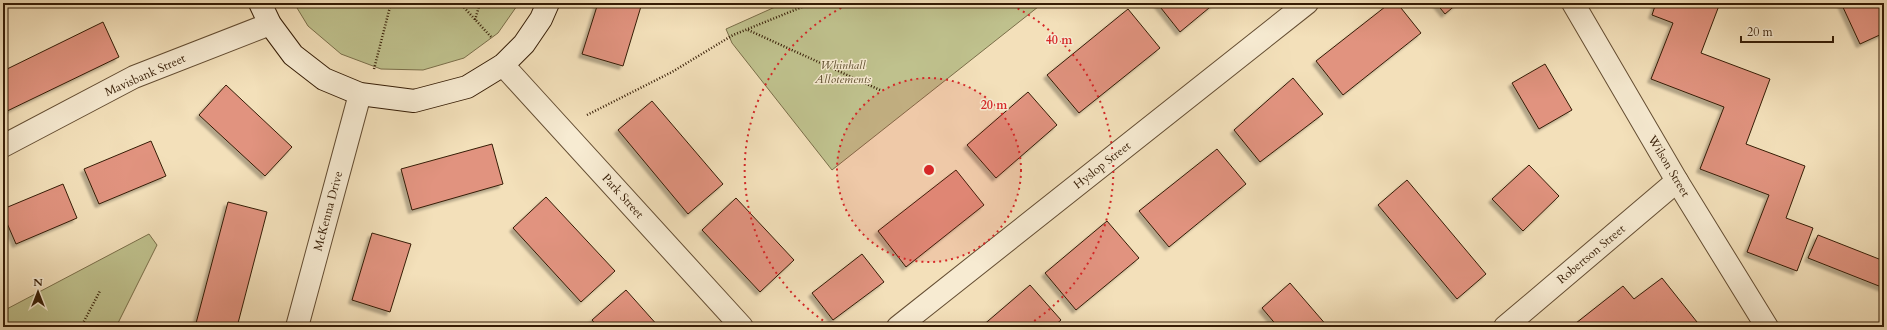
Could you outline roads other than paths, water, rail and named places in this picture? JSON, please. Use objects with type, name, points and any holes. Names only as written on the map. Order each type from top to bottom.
[{"type":"street","points":[[260,3],[270,24],[293,55],[324,79],[364,95],[414,101],[466,87],[506,62],[524,44],[541,19],[548,3]]},
{"type":"street","name":"Hyslop Street","points":[[898,327],[1307,3]]},
{"type":"street","name":"Wilson Street","points":[[1573,3],[1677,181],[1767,327]]},
{"type":"street","name":"Mavisbank Street","points":[[3,146],[134,77],[270,24]]},
{"type":"street","name":"Park Street","points":[[506,62],[562,130],[742,327]]},
{"type":"street","name":"McKenna Drive","points":[[297,327],[364,95]]},
{"type":"street","name":"Robertson Street","points":[[1505,327],[1677,181]]},
{"type":"park label","name":"Whinhall Allotements","points":[[843,72]]}]
